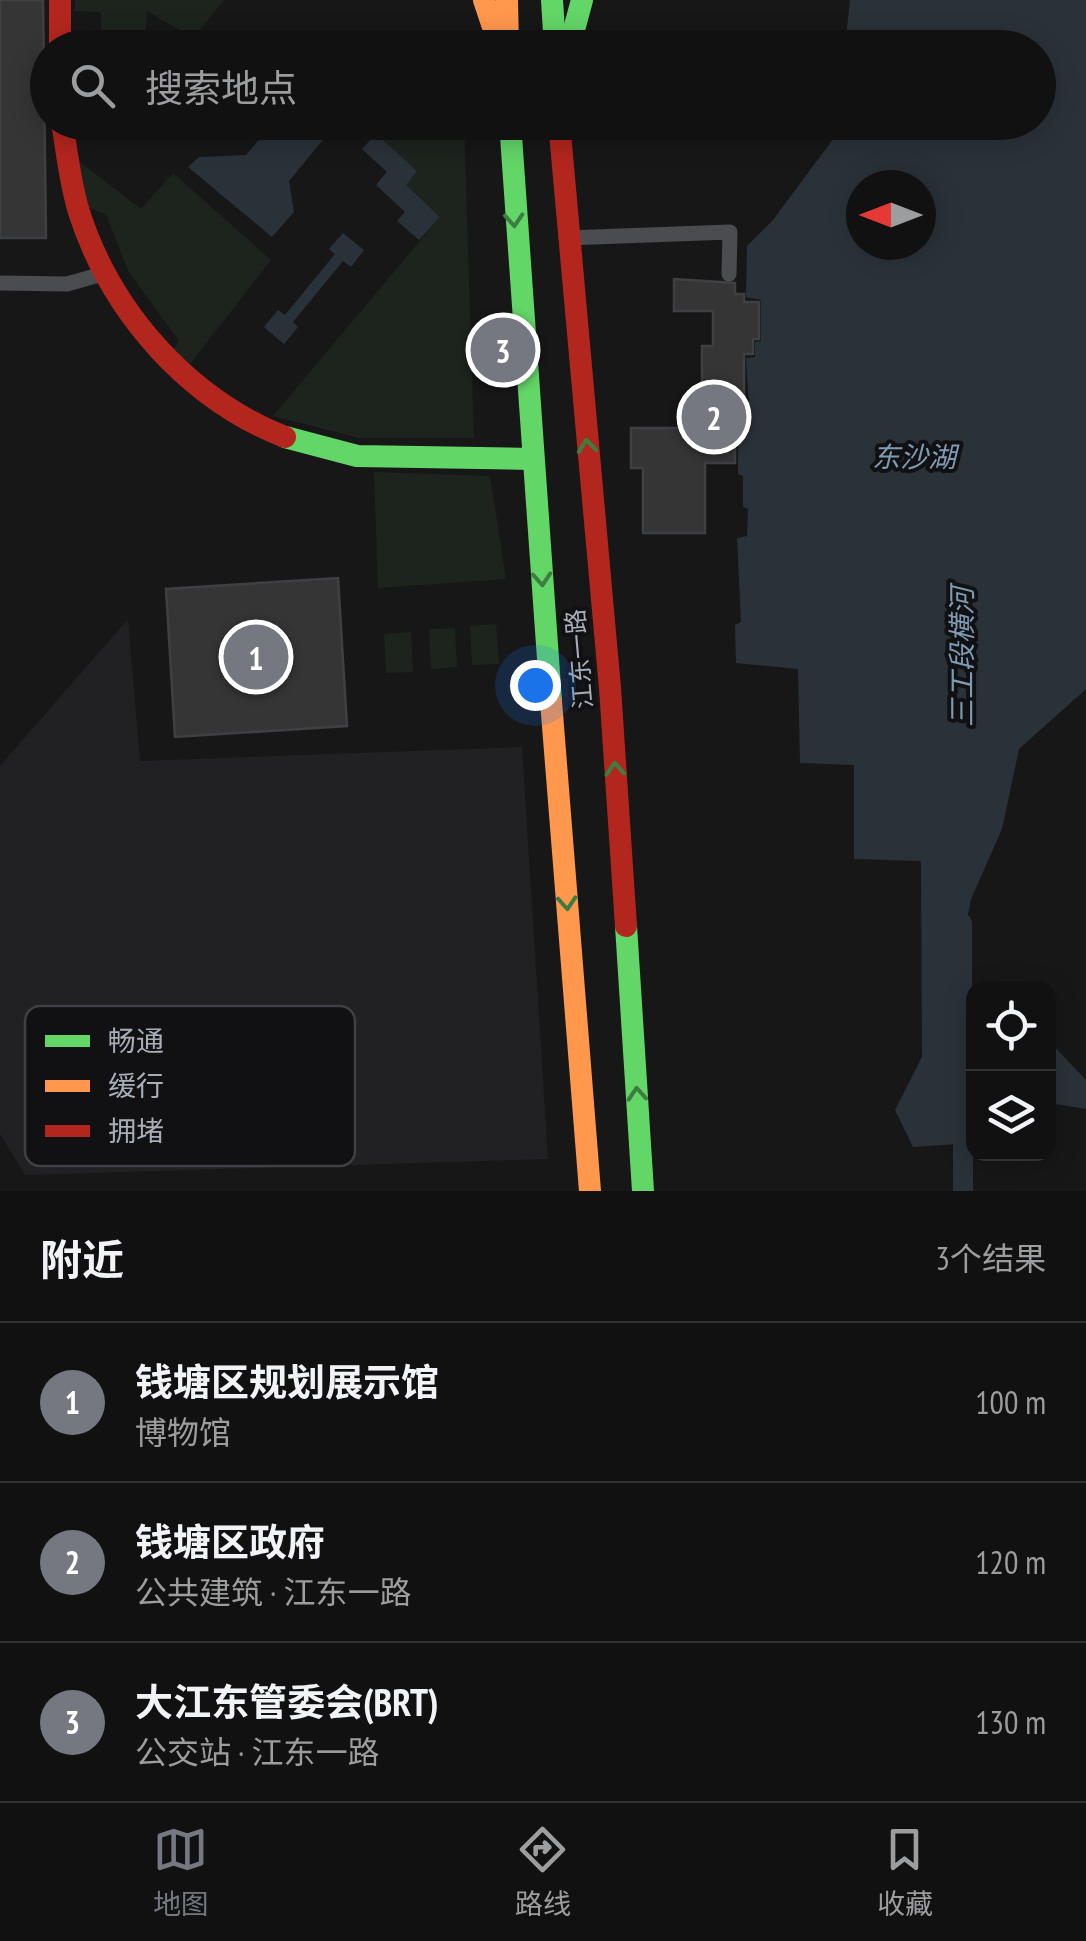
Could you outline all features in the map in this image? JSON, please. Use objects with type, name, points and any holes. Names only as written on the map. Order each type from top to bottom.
[{"type":"main road","points":[[60,0],[60,30]]},
{"type":"main road","points":[[484,0],[494,30]]},
{"type":"main road","points":[[506,0],[507,30]]},
{"type":"main road","points":[[552,0],[553,30]]},
{"type":"main road","points":[[574,30],[582,0]]},
{"type":"main road","points":[[66,140],[80,214],[106,273],[140,327],[183,374],[216,400],[264,426],[355,456],[532,459]]},
{"type":"main road","name":"江东一路","points":[[511,140],[532,459],[590,1191]]},
{"type":"main road","name":"江东一路","points":[[560,140],[610,688],[643,1191]]},
{"type":"street","points":[[566,238],[729,224],[729,274]]},
{"type":"street","points":[[0,284],[68,284],[106,273]]},
{"type":"shaded area","points":[[75,0],[224,0],[200,30],[179,30],[147,11],[146,30],[101,30],[101,12],[75,11]]},
{"type":"shaded area","points":[[383,140],[465,140],[474,438],[359,438],[273,416],[440,217],[405,185],[417,171]]},
{"type":"shaded area","points":[[76,159],[141,209],[173,173],[271,260],[190,364],[172,350],[179,341],[128,271],[106,214],[89,208]]},
{"type":"shaded area","points":[[374,472],[490,476],[506,579],[378,588]]},
{"type":"shaded area","points":[[128,619],[140,761],[522,747],[548,1159],[355,1165],[355,1006],[25,1006],[25,1166],[319,1166],[25,1175],[0,1134],[0,766]]},
{"type":"shaded area","points":[[496,624],[499,664],[472,665],[470,626]]},
{"type":"shaded area","points":[[455,628],[457,667],[431,669],[429,629]]},
{"type":"shaded area","points":[[411,632],[413,672],[386,673],[384,634]]},
{"type":"water","name":"东沙湖","points":[[850,0],[1086,0],[1086,689],[1019,749],[1002,829],[971,899],[960,957],[966,994],[966,1143],[913,1147],[895,1110],[922,1057],[921,861],[854,859],[854,765],[800,763],[798,669],[736,663],[735,625],[741,622],[737,538],[747,536],[748,509],[743,507],[743,476],[738,474],[738,410],[749,407],[746,358],[755,357],[755,342],[761,341],[761,300],[746,297],[747,246],[773,220],[832,140],[1056,140],[1056,30],[847,30]]},
{"type":"water","points":[[259,140],[323,140],[289,181],[294,212],[272,237],[188,167],[199,157],[246,155]]},
{"type":"water","points":[[370,140],[383,140],[417,171],[406,185],[440,217],[419,240],[397,221],[405,212],[376,185],[387,172],[362,149]]},
{"type":"water","points":[[343,233],[364,250],[351,267],[343,261],[293,322],[298,327],[284,344],[264,327],[278,310],[285,315],[335,254],[329,249]]},
{"type":"water","points":[[1056,1048],[1086,1080],[1086,1109],[1056,1104]]},
{"type":"building","points":[[0,0],[43,0],[43,30],[30,30],[30,140],[45,140],[46,238],[0,238]]},
{"type":"building","points":[[674,279],[735,283],[735,294],[744,294],[744,302],[759,302],[759,339],[753,339],[753,354],[744,354],[744,406],[735,406],[735,463],[705,463],[705,533],[643,533],[643,468],[631,468],[631,428],[692,428],[692,393],[702,393],[702,346],[713,346],[713,311],[674,311]]},
{"type":"building","points":[[338,578],[347,726],[175,737],[166,589]]},
{"type":"waterway","name":"三工段横河","points":[[962,923],[962,994]]},
{"type":"waterway","name":"三工段横河","points":[[963,1118],[963,1191]]},
{"type":"traffic: fast","points":[[552,0],[554,30]]},
{"type":"traffic: fast","points":[[574,30],[582,0]]},
{"type":"traffic: fast","points":[[511,140],[551,701]]},
{"type":"traffic: fast","points":[[285,437],[357,456],[532,459]]},
{"type":"traffic: fast","points":[[626,926],[643,1191]]},
{"type":"traffic: slow","points":[[484,0],[494,30]]},
{"type":"traffic: slow","points":[[507,0],[508,30]]},
{"type":"traffic: slow","points":[[551,701],[590,1191]]},
{"type":"traffic: jam","points":[[60,0],[60,30]]},
{"type":"traffic: jam","points":[[65,140],[79,212],[93,249],[133,317],[158,348],[216,400],[285,437]]},
{"type":"traffic: jam","points":[[561,140],[610,688],[626,926]]},
{"type":"place","name":"大江东管委会(BRT)","points":[[503,350]]},
{"type":"place","name":"钱塘区政府","points":[[714,417]]},
{"type":"place","name":"钱塘区规划展示馆","points":[[256,657]]}]
